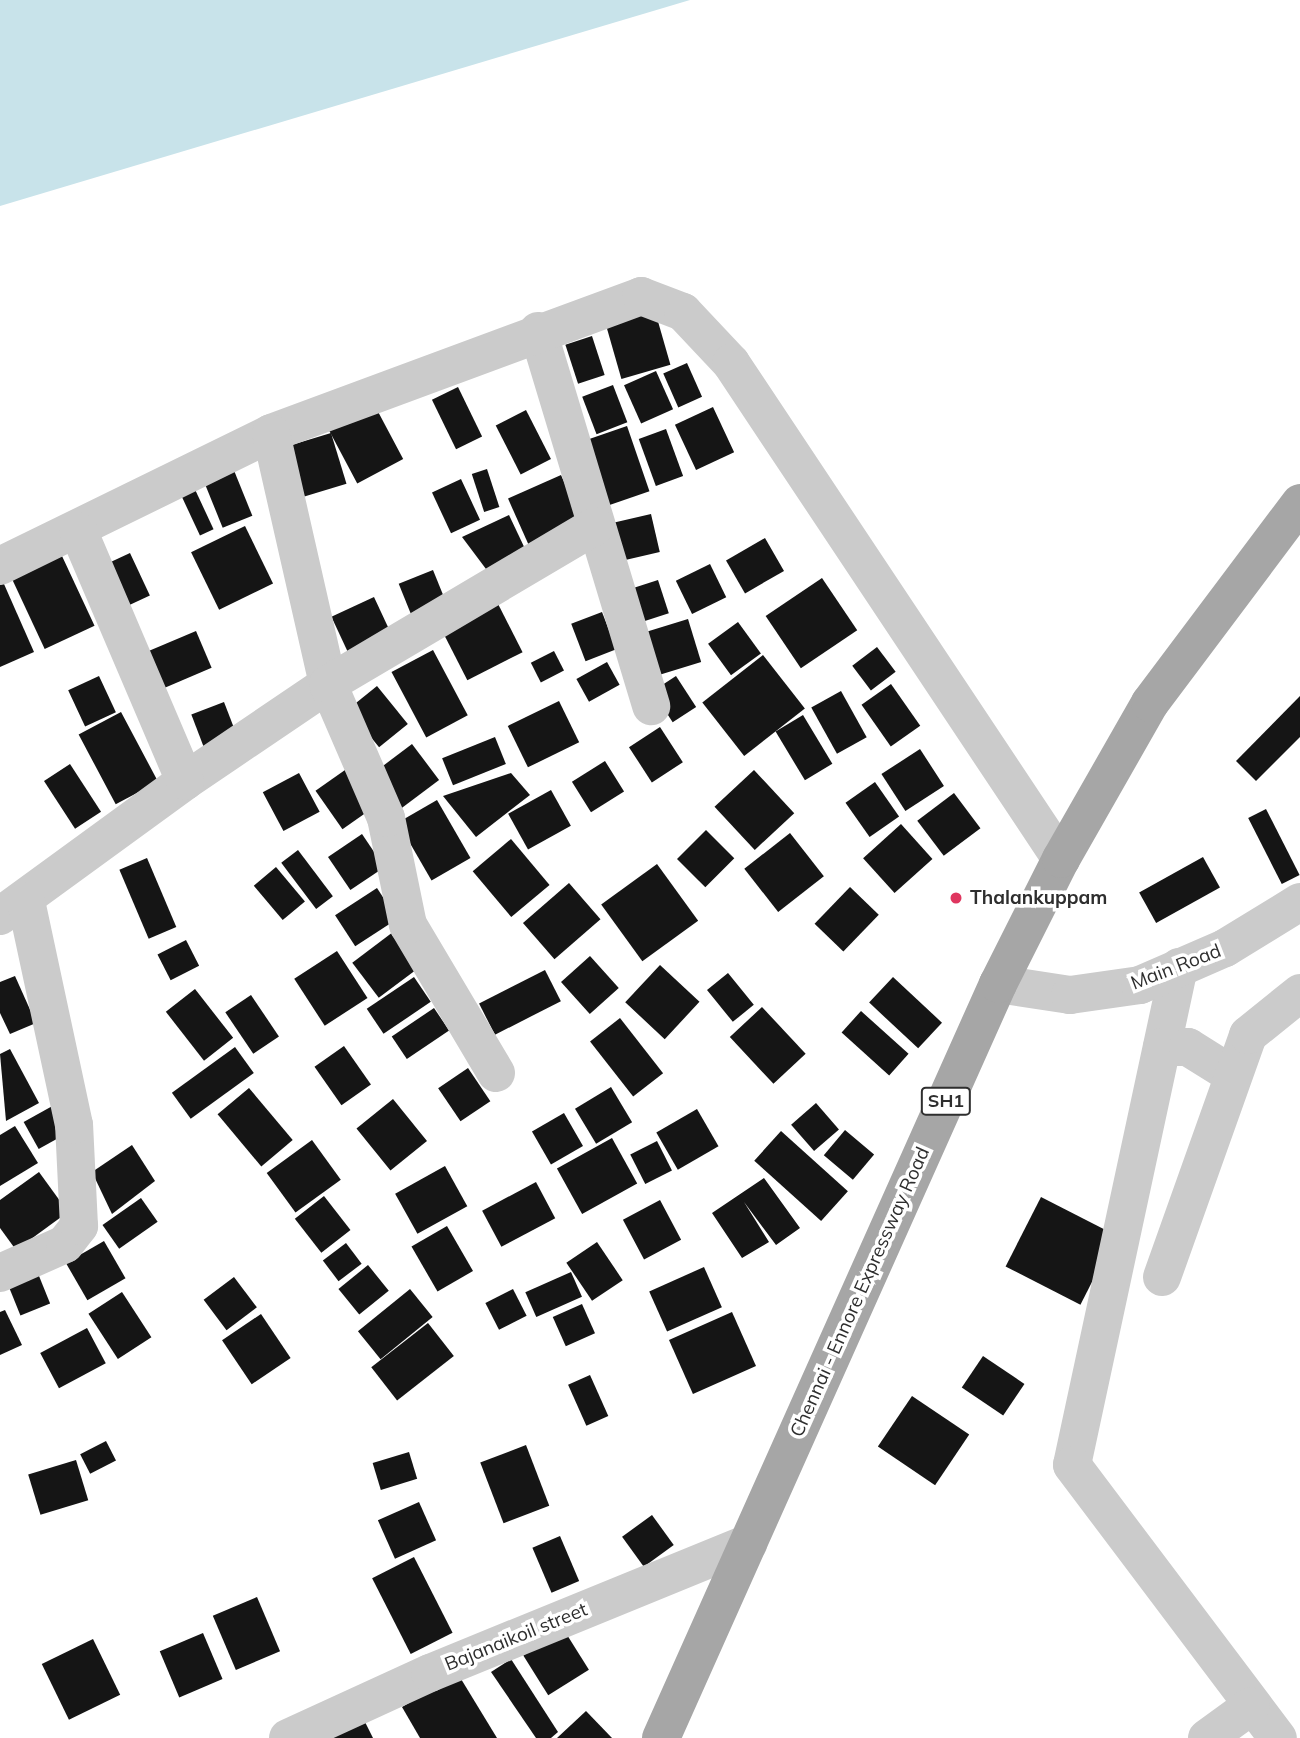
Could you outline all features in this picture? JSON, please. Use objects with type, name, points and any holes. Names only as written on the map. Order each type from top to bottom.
[{"type":"main road","name":"Chennai - Ennore Expressway Road","points":[[661,1738],[998,984],[1062,859],[1150,703],[1300,503]]},
{"type":"street","points":[[0,566],[79,532],[271,433],[538,331],[641,296],[683,312],[731,363],[1062,859]]},
{"type":"street","points":[[538,331],[651,706]]},
{"type":"street","points":[[271,433],[328,684],[386,818],[408,926],[496,1073]]},
{"type":"street","points":[[0,1273],[65,1244],[79,1226],[74,1125],[13,908],[185,781],[328,684],[595,526]]},
{"type":"street","points":[[79,532],[185,781]]},
{"type":"street","name":"Main Road","points":[[998,984],[1070,995],[1140,985],[1180,967],[1300,902]]},
{"type":"street","points":[[1180,967],[1072,1465],[1251,1706],[1278,1738]]},
{"type":"street","points":[[1162,1277],[1233,1075],[1257,1023],[1300,993]]},
{"type":"street","points":[[1162,1048],[1188,1047],[1233,1075]]},
{"type":"street","name":"Bajanaikoil street","points":[[288,1738],[430,1673],[748,1543]]},
{"type":"street","points":[[1207,1738],[1251,1706]]},
{"type":"water","points":[[0,0],[690,0],[0,206]]},
{"type":"building","points":[[655,311],[670,365],[621,379],[606,325]]},
{"type":"building","points":[[592,336],[605,375],[578,384],[565,345]]},
{"type":"building","points":[[687,363],[702,397],[678,407],[663,374]]},
{"type":"building","points":[[656,371],[673,409],[641,424],[624,385]]},
{"type":"building","points":[[613,385],[627,422],[597,434],[582,397]]},
{"type":"building","points":[[458,387],[482,436],[456,449],[432,400]]},
{"type":"building","points":[[375,406],[403,459],[357,483],[329,430]]},
{"type":"building","points":[[713,407],[734,452],[696,470],[675,425]]},
{"type":"building","points":[[526,410],[551,459],[521,474],[496,425]]},
{"type":"building","points":[[627,426],[649,491],[606,506],[584,441]]},
{"type":"building","points":[[666,429],[683,476],[656,486],[639,439]]},
{"type":"building","points":[[331,433],[346,484],[304,497],[289,446]]},
{"type":"building","points":[[231,463],[252,516],[223,528],[201,475]]},
{"type":"building","points":[[487,469],[499,507],[484,512],[472,474]]},
{"type":"building","points":[[561,475],[582,523],[529,546],[508,499]]},
{"type":"building","points":[[461,479],[480,520],[451,533],[432,493]]},
{"type":"building","points":[[192,483],[214,529],[200,536],[178,489]]},
{"type":"building","points":[[651,514],[660,552],[619,561],[610,523]]},
{"type":"building","points":[[509,515],[527,553],[489,573],[462,537]]},
{"type":"building","points":[[245,526],[273,584],[219,610],[191,552]]},
{"type":"building","points":[[765,538],[784,571],[745,593],[726,560]]},
{"type":"building","points":[[130,553],[150,596],[121,609],[101,567]]},
{"type":"building","points":[[62,556],[95,626],[45,649],[12,579]]},
{"type":"building","points":[[710,564],[726,597],[692,614],[676,581]]},
{"type":"building","points":[[433,570],[447,605],[413,619],[399,584]]},
{"type":"building","points":[[0,575],[34,652],[0,667]]},
{"type":"building","points":[[822,578],[857,630],[801,668],[766,616]]},
{"type":"building","points":[[658,580],[669,613],[644,621],[633,588]]},
{"type":"building","points":[[494,596],[523,652],[467,680],[439,624]]},
{"type":"building","points":[[374,597],[392,636],[350,656],[331,617]]},
{"type":"building","points":[[602,612],[616,649],[586,661],[571,624]]},
{"type":"building","points":[[688,619],[701,662],[658,675],[645,632]]},
{"type":"building","points":[[738,622],[761,654],[731,675],[708,644]]},
{"type":"building","points":[[196,631],[212,668],[162,689],[146,652]]},
{"type":"building","points":[[877,647],[896,672],[871,690],[852,666]]},
{"type":"building","points":[[433,650],[468,715],[426,737],[392,672]]},
{"type":"building","points":[[554,651],[564,671],[541,682],[531,663]]},
{"type":"building","points":[[763,655],[805,709],[744,756],[702,702]]},
{"type":"building","points":[[607,662],[620,685],[589,702],[576,679]]},
{"type":"building","points":[[99,676],[116,712],[85,727],[68,690]]},
{"type":"building","points":[[676,676],[696,707],[673,722],[653,691]]},
{"type":"building","points":[[891,684],[920,726],[891,746],[862,705]]},
{"type":"building","points":[[377,686],[408,724],[379,747],[348,709]]},
{"type":"building","points":[[841,691],[867,737],[837,754],[811,707]]},
{"type":"building","points":[[1300,696],[1300,737],[1256,781],[1236,761]]},
{"type":"building","points":[[559,701],[579,742],[528,767],[508,726]]},
{"type":"building","points":[[224,702],[237,736],[204,748],[191,715]]},
{"type":"building","points":[[121,712],[158,782],[116,804],[79,735]]},
{"type":"building","points":[[803,715],[832,764],[805,780],[776,731]]},
{"type":"building","points":[[660,727],[683,762],[652,782],[629,747]]},
{"type":"building","points":[[495,737],[506,764],[453,785],[442,758]]},
{"type":"building","points":[[412,744],[439,780],[397,812],[370,776]]},
{"type":"building","points":[[920,749],[944,786],[905,811],[881,774]]},
{"type":"building","points":[[605,761],[624,792],[591,812],[572,782]]},
{"type":"building","points":[[70,764],[101,812],[75,829],[44,781]]},
{"type":"building","points":[[345,770],[372,809],[342,829],[316,791]]},
{"type":"building","points":[[754,770],[794,813],[755,850],[715,807]]},
{"type":"building","points":[[299,773],[320,812],[283,831],[263,792]]},
{"type":"building","points":[[511,773],[530,795],[476,837],[443,796]]},
{"type":"building","points":[[875,782],[899,816],[870,837],[846,803]]},
{"type":"building","points":[[551,790],[571,826],[528,850],[508,814]]},
{"type":"building","points":[[954,793],[980,828],[944,856],[917,821]]},
{"type":"building","points":[[437,800],[470,858],[432,881],[398,822]]},
{"type":"building","points":[[1266,809],[1300,875],[1282,884],[1248,818]]},
{"type":"building","points":[[901,824],[932,859],[895,893],[863,858]]},
{"type":"building","points":[[706,830],[734,858],[705,887],[677,859]]},
{"type":"building","points":[[790,833],[824,876],[778,912],[744,869]]},
{"type":"building","points":[[362,834],[384,867],[350,890],[328,857]]},
{"type":"building","points":[[511,839],[550,885],[511,917],[473,871]]},
{"type":"building","points":[[298,850],[333,896],[316,909],[281,863]]},
{"type":"building","points":[[1203,857],[1220,888],[1156,923],[1139,892]]},
{"type":"building","points":[[147,858],[176,927],[149,939],[119,870]]},
{"type":"building","points":[[657,864],[698,921],[642,961],[601,905]]},
{"type":"building","points":[[276,867],[305,901],[283,920],[254,886]]},
{"type":"building","points":[[569,883],[600,919],[554,959],[523,923]]},
{"type":"building","points":[[850,887],[879,915],[843,951],[815,924]]},
{"type":"building","points":[[377,888],[397,919],[355,946],[335,915]]},
{"type":"building","points":[[393,932],[419,967],[379,998],[352,963]]},
{"type":"building","points":[[186,940],[199,966],[171,980],[157,955]]},
{"type":"building","points":[[337,951],[367,998],[325,1026],[294,979]]},
{"type":"building","points":[[590,956],[619,988],[590,1014],[561,982]]},
{"type":"building","points":[[660,965],[699,1002],[665,1039],[625,1002]]},
{"type":"building","points":[[545,970],[561,1001],[495,1035],[479,1004]]},
{"type":"building","points":[[728,973],[754,1005],[733,1022],[707,990]]},
{"type":"building","points":[[15,976],[36,1023],[10,1034],[0,1013],[0,982]]},
{"type":"building","points":[[414,977],[431,1002],[384,1034],[367,1009]]},
{"type":"building","points":[[893,977],[942,1023],[918,1048],[869,1003]]},
{"type":"building","points":[[195,989],[233,1038],[204,1061],[166,1012]]},
{"type":"building","points":[[251,995],[279,1036],[253,1054],[225,1012]]},
{"type":"building","points":[[762,1007],[806,1054],[773,1084],[730,1037]]},
{"type":"building","points":[[434,1008],[449,1030],[407,1059],[392,1037]]},
{"type":"building","points":[[861,1011],[909,1054],[889,1075],[842,1033]]},
{"type":"building","points":[[620,1018],[663,1073],[633,1097],[590,1041]]},
{"type":"building","points":[[344,1046],[371,1085],[341,1105],[315,1067]]},
{"type":"building","points":[[235,1047],[254,1073],[191,1119],[172,1093]]},
{"type":"building","points":[[10,1049],[39,1103],[6,1121],[0,1054]]},
{"type":"building","points":[[468,1068],[490,1101],[461,1121],[438,1088]]},
{"type":"building","points":[[611,1087],[632,1122],[596,1144],[575,1109]]},
{"type":"building","points":[[249,1088],[293,1140],[261,1166],[218,1114]]},
{"type":"building","points":[[393,1099],[427,1141],[390,1171],[356,1129]]},
{"type":"building","points":[[816,1103],[839,1129],[814,1151],[791,1125]]},
{"type":"building","points":[[56,1104],[71,1131],[39,1149],[24,1122]]},
{"type":"building","points":[[697,1109],[718,1146],[678,1170],[656,1132]]},
{"type":"building","points":[[564,1113],[583,1146],[551,1164],[532,1132]]},
{"type":"building","points":[[15,1126],[38,1163],[0,1186],[0,1135]]},
{"type":"building","points":[[845,1130],[874,1154],[853,1180],[824,1155]]},
{"type":"building","points":[[781,1131],[848,1191],[821,1221],[754,1161]]},
{"type":"building","points":[[612,1138],[637,1183],[582,1214],[557,1169]]},
{"type":"building","points":[[312,1140],[341,1180],[295,1213],[267,1173]]},
{"type":"building","points":[[657,1141],[672,1170],[645,1184],[630,1155]]},
{"type":"building","points":[[132,1145],[155,1181],[112,1214],[92,1172]]},
{"type":"building","points":[[445,1166],[467,1206],[417,1234],[395,1194]]},
{"type":"building","points":[[39,1172],[68,1212],[16,1250],[0,1228],[0,1200]]},
{"type":"building","points":[[764,1178],[800,1228],[776,1245],[744,1202],[769,1242],[742,1258],[712,1213]]},
{"type":"building","points":[[536,1182],[555,1218],[501,1247],[482,1211]]},
{"type":"building","points":[[324,1196],[350,1230],[321,1253],[295,1219]]},
{"type":"building","points":[[1041,1197],[1116,1235],[1080,1305],[1006,1266]]},
{"type":"building","points":[[141,1198],[158,1222],[119,1249],[102,1225]]},
{"type":"building","points":[[660,1200],[681,1240],[644,1259],[623,1220]]},
{"type":"building","points":[[447,1226],[473,1271],[437,1292],[411,1246]]},
{"type":"building","points":[[104,1241],[126,1278],[87,1300],[66,1263]]},
{"type":"building","points":[[597,1242],[623,1280],[592,1301],[566,1263]]},
{"type":"building","points":[[346,1243],[362,1264],[338,1281],[323,1260]]},
{"type":"building","points":[[368,1265],[389,1291],[359,1315],[338,1289]]},
{"type":"building","points":[[704,1267],[722,1307],[667,1332],[649,1291]]},
{"type":"building","points":[[37,1271],[50,1303],[20,1315],[7,1283]]},
{"type":"building","points":[[571,1272],[582,1297],[536,1317],[525,1292]]},
{"type":"building","points":[[234,1277],[257,1307],[227,1330],[204,1300]]},
{"type":"building","points":[[410,1289],[433,1317],[381,1359],[358,1331]]},
{"type":"building","points":[[513,1289],[527,1316],[499,1330],[485,1303]]},
{"type":"building","points":[[122,1292],[151,1337],[118,1359],[88,1314]]},
{"type":"building","points":[[582,1304],[595,1333],[566,1346],[553,1317]]},
{"type":"building","points":[[5,1310],[22,1345],[0,1355],[0,1312]]},
{"type":"building","points":[[732,1312],[756,1366],[693,1394],[669,1340]]},
{"type":"building","points":[[261,1314],[291,1358],[252,1384],[222,1340]]},
{"type":"building","points":[[428,1323],[454,1356],[397,1400],[371,1367]]},
{"type":"building","points":[[87,1328],[106,1363],[59,1388],[40,1353]]},
{"type":"building","points":[[983,1356],[1024,1384],[1003,1415],[962,1388]]},
{"type":"building","points":[[590,1375],[608,1416],[586,1426],[568,1385]]},
{"type":"building","points":[[912,1396],[969,1435],[935,1485],[878,1447]]},
{"type":"building","points":[[106,1441],[116,1461],[90,1474],[80,1454]]},
{"type":"building","points":[[526,1445],[549,1506],[504,1523],[480,1463]]},
{"type":"building","points":[[409,1452],[417,1479],[381,1490],[373,1463]]},
{"type":"building","points":[[76,1460],[88,1500],[40,1515],[28,1475]]},
{"type":"building","points":[[419,1502],[436,1540],[395,1559],[378,1520]]},
{"type":"building","points":[[652,1515],[674,1545],[644,1567],[622,1537]]},
{"type":"building","points":[[560,1536],[579,1581],[552,1593],[532,1548]]},
{"type":"building","points":[[414,1557],[453,1633],[411,1654],[372,1578]]},
{"type":"building","points":[[257,1597],[280,1651],[236,1670],[213,1616]]},
{"type":"building","points":[[564,1630],[589,1670],[548,1695],[523,1655]]},
{"type":"building","points":[[203,1633],[223,1679],[179,1697],[160,1651]]},
{"type":"building","points":[[93,1639],[120,1695],[69,1720],[42,1664]]},
{"type":"building","points":[[511,1659],[558,1732],[551,1738],[536,1738],[491,1672]]},
{"type":"building","points":[[458,1674],[497,1738],[420,1738],[402,1707]]},
{"type":"building","points":[[586,1711],[612,1738],[557,1738]]},
{"type":"building","points":[[364,1720],[373,1738],[328,1738]]},
{"type":"place","name":"Thalankuppam","points":[[956,898]]}]
